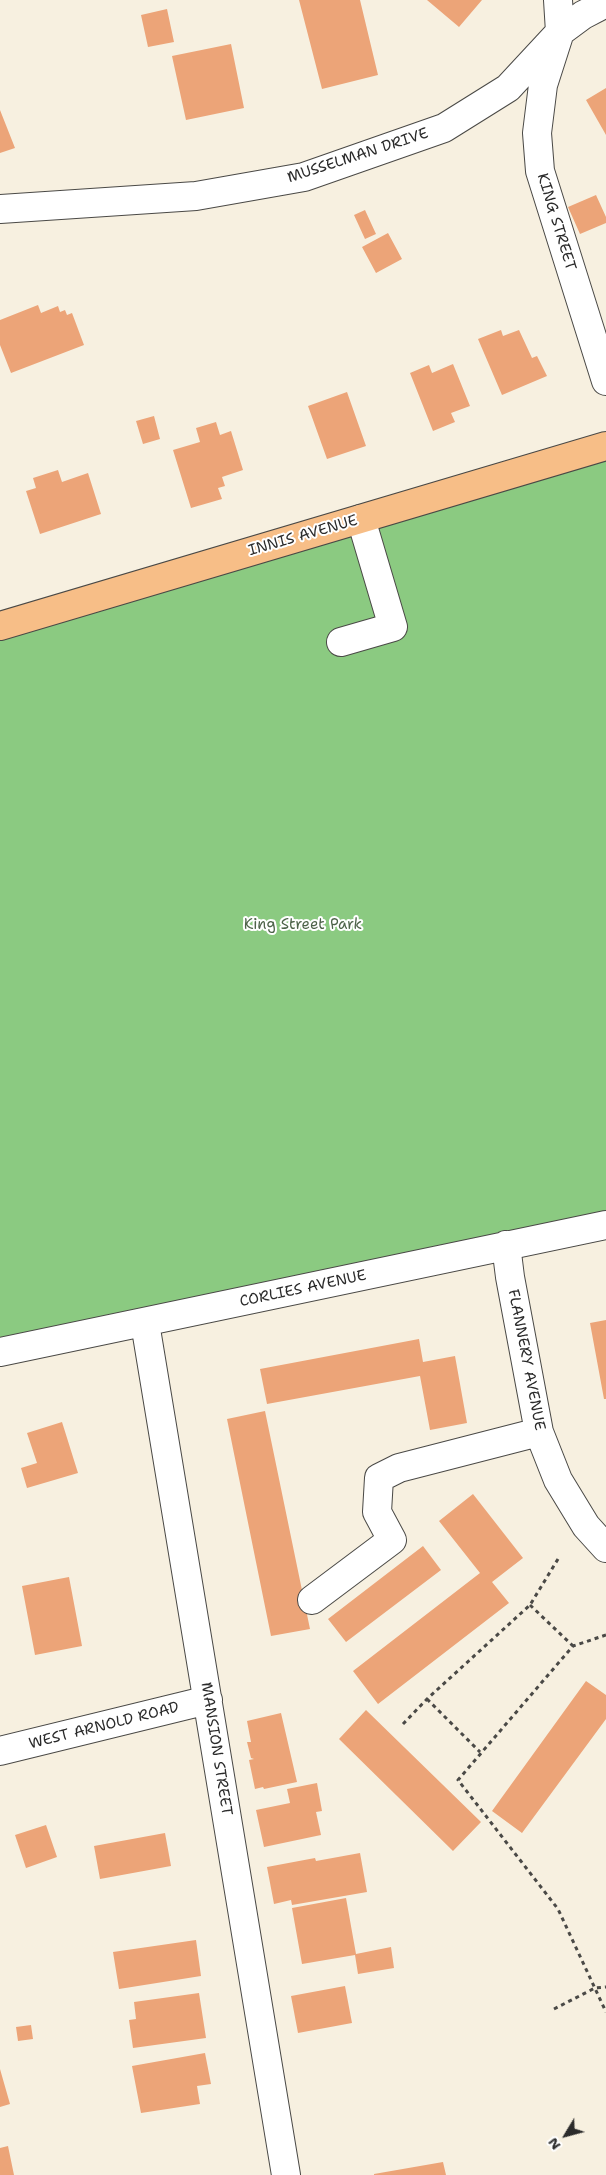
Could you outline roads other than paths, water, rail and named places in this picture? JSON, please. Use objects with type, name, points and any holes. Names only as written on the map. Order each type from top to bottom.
[{"type":"main road","name":"INNIS AVENUE","points":[[0,626],[606,446]]},
{"type":"street","name":"KING STREET","points":[[558,0],[560,32],[543,85],[537,133],[540,171],[606,381]]},
{"type":"street","name":"MUSSELMAN DRIVE","points":[[0,209],[196,196],[304,177],[444,128],[508,88],[560,32],[583,15],[606,3]]},
{"type":"street","points":[[341,642],[393,627],[361,519]]},
{"type":"street","name":"CORLIES AVENUE","points":[[0,1352],[606,1225]]},
{"type":"street","name":"FLANNERY AVENUE","points":[[506,1245],[510,1277],[539,1432],[558,1480],[586,1526],[606,1548]]},
{"type":"street","name":"MANSION STREET","points":[[145,1323],[286,2175]]},
{"type":"street","points":[[312,1600],[392,1540],[377,1512],[379,1478],[399,1468],[539,1432]]},
{"type":"street","name":"WEST ARNOLD ROAD","points":[[0,1751],[208,1700]]},
{"type":"park label","name":"King Street Park","points":[[303,925]]}]
